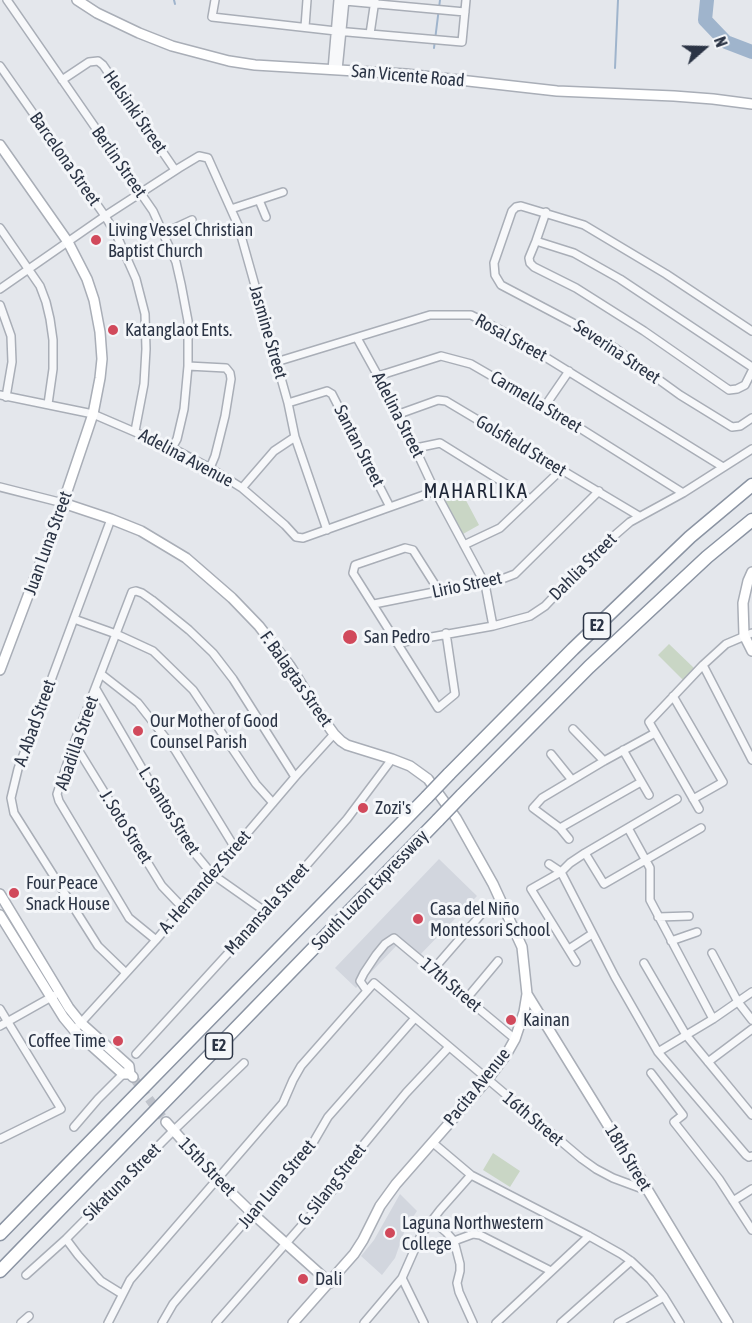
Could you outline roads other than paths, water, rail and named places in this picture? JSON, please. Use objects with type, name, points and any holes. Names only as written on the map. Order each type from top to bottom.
[{"type":"highway","name":"South Luzon Expressway","points":[[0,1234],[581,641],[690,537],[752,485]]},
{"type":"highway","name":"South Luzon Expressway","points":[[0,1271],[589,667],[707,557],[752,520]]},
{"type":"main road","name":"San Vicente Road","points":[[77,0],[97,13],[139,33],[172,46],[229,61],[255,65],[433,76],[557,91],[722,100],[752,105]]},
{"type":"main road","name":"Juan Luna Street","points":[[0,145],[68,242],[87,279],[94,300],[102,359],[93,414],[63,503],[0,670]]},
{"type":"main road","name":"F. Balagtas Street","points":[[63,503],[141,531],[186,558],[232,598],[259,626],[290,666],[334,734],[347,745],[410,766],[428,778],[456,818]]},
{"type":"main road","points":[[752,572],[743,603],[752,651]]},
{"type":"main road","name":"Pacita Avenue","points":[[293,1323],[330,1283],[363,1240],[380,1206],[396,1184],[506,1055],[515,1039],[524,1012],[527,994],[522,947],[493,884],[456,818]]},
{"type":"main road","points":[[0,894],[55,995]]},
{"type":"main road","points":[[0,915],[78,1027],[129,1073]]},
{"type":"main road","name":"18th Street","points":[[527,994],[648,1191],[724,1322]]},
{"type":"main road","name":"15th Street","points":[[166,1122],[217,1179],[330,1283]]},
{"type":"street","name":"Berlin Street","points":[[7,0],[153,212],[176,262],[188,321],[188,366],[184,409],[177,439],[172,448]]},
{"type":"street","points":[[215,0],[212,17],[462,42],[466,0]]},
{"type":"street","points":[[305,27],[307,0]]},
{"type":"street","points":[[338,0],[339,31]]},
{"type":"street","points":[[335,70],[345,0],[465,12]]},
{"type":"street","points":[[370,34],[375,2]]},
{"type":"street","name":"Helsinki Street","points":[[62,80],[89,62],[98,60],[175,170]]},
{"type":"street","name":"Barcelona Street","points":[[0,66],[105,216],[136,279],[145,314],[146,349],[144,384],[135,431]]},
{"type":"street","name":"Jasmine Street","points":[[0,289],[175,170],[199,156],[208,158],[238,225],[288,403],[295,437],[327,531]]},
{"type":"street","points":[[231,209],[283,192]]},
{"type":"street","points":[[259,200],[266,217]]},
{"type":"street","name":"Severina Street","points":[[546,213],[521,206],[512,211],[494,263],[495,275],[501,285],[615,348],[688,401],[732,427],[741,426],[752,418]]},
{"type":"street","points":[[537,241],[574,252],[620,279],[752,369],[745,385],[729,390],[576,288],[534,267],[529,258],[546,213],[584,225],[666,274],[752,332]]},
{"type":"street","points":[[164,233],[192,220]]},
{"type":"street","points":[[0,228],[40,286],[50,319],[54,369],[48,404]]},
{"type":"street","points":[[0,305],[11,336],[12,362],[3,396]]},
{"type":"street","name":"Rosal Street","points":[[276,362],[430,315],[471,315],[508,334],[723,467]]},
{"type":"street","name":"Adelina Street","points":[[357,338],[399,414],[435,491],[484,584],[493,626]]},
{"type":"street","name":"Carmella Street","points":[[378,376],[441,356],[471,364],[544,406],[683,493]]},
{"type":"street","points":[[188,366],[226,369],[230,373],[225,416],[210,468]]},
{"type":"street","points":[[544,406],[569,371]]},
{"type":"street","name":"Santan Street","points":[[288,403],[327,391],[332,394],[390,507]]},
{"type":"street","name":"Adelina Avenue","points":[[3,396],[93,414],[172,448],[242,488],[296,537],[303,538],[327,531],[435,491]]},
{"type":"street","name":"Golsfield Street","points":[[399,414],[442,399],[639,516]]},
{"type":"street","points":[[242,488],[274,451],[295,437]]},
{"type":"street","points":[[416,448],[440,443],[530,499]]},
{"type":"street","name":"Dahlia Street","points":[[398,643],[493,626],[530,616],[545,606],[600,548],[630,522],[683,493],[752,449]]},
{"type":"street","points":[[464,545],[500,528],[561,470]]},
{"type":"street","name":"F. Balagtas Street","points":[[0,487],[63,503]]},
{"type":"street","name":"Lirio Street","points":[[374,604],[484,584],[515,574],[599,491]]},
{"type":"street","name":"A. Abad Street","points":[[111,519],[18,769],[11,798],[14,813],[98,946],[126,973]]},
{"type":"street","points":[[439,591],[413,550],[405,548],[355,565],[353,573],[438,708],[455,694],[446,633]]},
{"type":"street","name":"Abadilla Street","points":[[156,940],[129,918],[57,794],[74,743],[132,592],[136,591],[152,600],[213,653],[233,679],[295,777]]},
{"type":"street","points":[[74,619],[116,634],[153,651],[193,690],[256,784],[273,803]]},
{"type":"street","points":[[699,809],[649,722],[726,644],[748,634]]},
{"type":"street","points":[[703,665],[752,760]]},
{"type":"street","points":[[101,674],[138,703],[175,750],[235,848]]},
{"type":"street","name":"L. Santos Street","points":[[96,689],[183,839],[212,874],[266,912]]},
{"type":"street","points":[[673,696],[723,782],[693,799]]},
{"type":"street","points":[[573,729],[604,761]]},
{"type":"street","points":[[569,839],[560,828],[533,808],[542,798],[655,733]]},
{"type":"street","name":"A. Hernandez Street","points":[[78,1027],[334,734]]},
{"type":"street","name":"J. Soto Street","points":[[74,743],[162,886],[183,908]]},
{"type":"street","points":[[623,750],[649,795]]},
{"type":"street","points":[[551,754],[572,780]]},
{"type":"street","name":"Manansala Street","points":[[136,1054],[266,912],[346,819],[392,759]]},
{"type":"street","points":[[560,828],[641,782]]},
{"type":"street","points":[[576,962],[531,889],[561,872],[585,853],[677,799]]},
{"type":"street","points":[[628,828],[650,868],[650,900],[713,1019]]},
{"type":"street","points":[[585,853],[604,884],[701,828]]},
{"type":"street","points":[[549,864],[561,872],[615,977],[658,1052],[746,1155],[752,1156]]},
{"type":"street","points":[[434,970],[484,911]]},
{"type":"street","points":[[658,917],[688,916]]},
{"type":"street","points":[[671,941],[696,932]]},
{"type":"street","points":[[569,950],[592,934]]},
{"type":"street","name":"17th Street","points":[[367,992],[360,981],[372,960],[385,944],[394,938],[515,1039]]},
{"type":"street","points":[[712,953],[738,1002],[752,1020]]},
{"type":"street","points":[[467,998],[498,961]]},
{"type":"street","points":[[644,963],[686,1035],[752,1115]]},
{"type":"street","name":"16th Street","points":[[367,992],[374,983],[596,1169],[648,1191]]},
{"type":"street","points":[[108,1323],[130,1280],[283,1103],[301,1066],[367,992]]},
{"type":"street","points":[[658,1052],[752,992]]},
{"type":"street","points":[[0,1026],[55,995]]},
{"type":"street","points":[[0,1009],[61,1109],[0,1139]]},
{"type":"street","name":"Juan Luna Street","points":[[162,1323],[184,1291],[310,1149],[328,1117],[415,1018]]},
{"type":"street","points":[[708,1062],[752,1029]]},
{"type":"street","name":"G. Silang Street","points":[[216,1323],[339,1183],[355,1155],[406,1093],[449,1047]]},
{"type":"street","name":"Sikatuna Street","points":[[26,1275],[66,1239],[173,1131],[244,1064]]},
{"type":"street","points":[[74,1127],[98,1099],[129,1073]]},
{"type":"street","points":[[651,1073],[683,1115],[674,1122],[719,1179],[752,1230]]},
{"type":"street","points":[[432,1143],[471,1174],[589,1236],[631,1261],[650,1279],[680,1323]]},
{"type":"street","points":[[367,1322],[402,1278],[421,1235],[471,1174]]},
{"type":"street","points":[[733,1201],[752,1189]]},
{"type":"street","points":[[432,1220],[454,1241],[460,1264],[457,1283],[459,1292],[473,1323]]},
{"type":"street","points":[[454,1241],[473,1234],[480,1235],[551,1271]]},
{"type":"street","points":[[496,1323],[589,1236]]},
{"type":"street","points":[[66,1239],[101,1281],[122,1294]]},
{"type":"street","points":[[562,1323],[631,1261]]},
{"type":"street","points":[[402,1278],[424,1323]]},
{"type":"street","points":[[618,1323],[664,1298]]},
{"type":"street","points":[[21,1323],[29,1316]]},
{"type":"waterway","points":[[174,0],[175,4]]},
{"type":"waterway","points":[[434,48],[440,0]]},
{"type":"waterway","points":[[615,68],[618,0]]},
{"type":"waterway","points":[[707,0],[705,20],[726,42],[752,52]]},
{"type":"tunnel","points":[[133,1077],[166,1122]]},
{"type":"place","name":"Living Vessel Christian Baptist Church","points":[[96,240]]},
{"type":"place","name":"Katanglaot Ents.","points":[[113,330]]},
{"type":"place","name":"San Pedro","points":[[350,637]]},
{"type":"place","name":"Our Mother of Good Counsel Parish","points":[[138,731]]},
{"type":"place","name":"Zozi's","points":[[363,808]]},
{"type":"place","name":"Four Peace Snack House","points":[[14,893]]},
{"type":"place","name":"Casa del Niño Montessori School","points":[[418,919]]},
{"type":"place","name":"Kainan","points":[[511,1020]]},
{"type":"place","name":"Coffee Time","points":[[118,1041]]},
{"type":"place","name":"Laguna Northwestern College","points":[[390,1233]]},
{"type":"place","name":"Dali","points":[[303,1279]]},
{"type":"district","name":"MAHARLIKA","points":[[476,491]]}]
